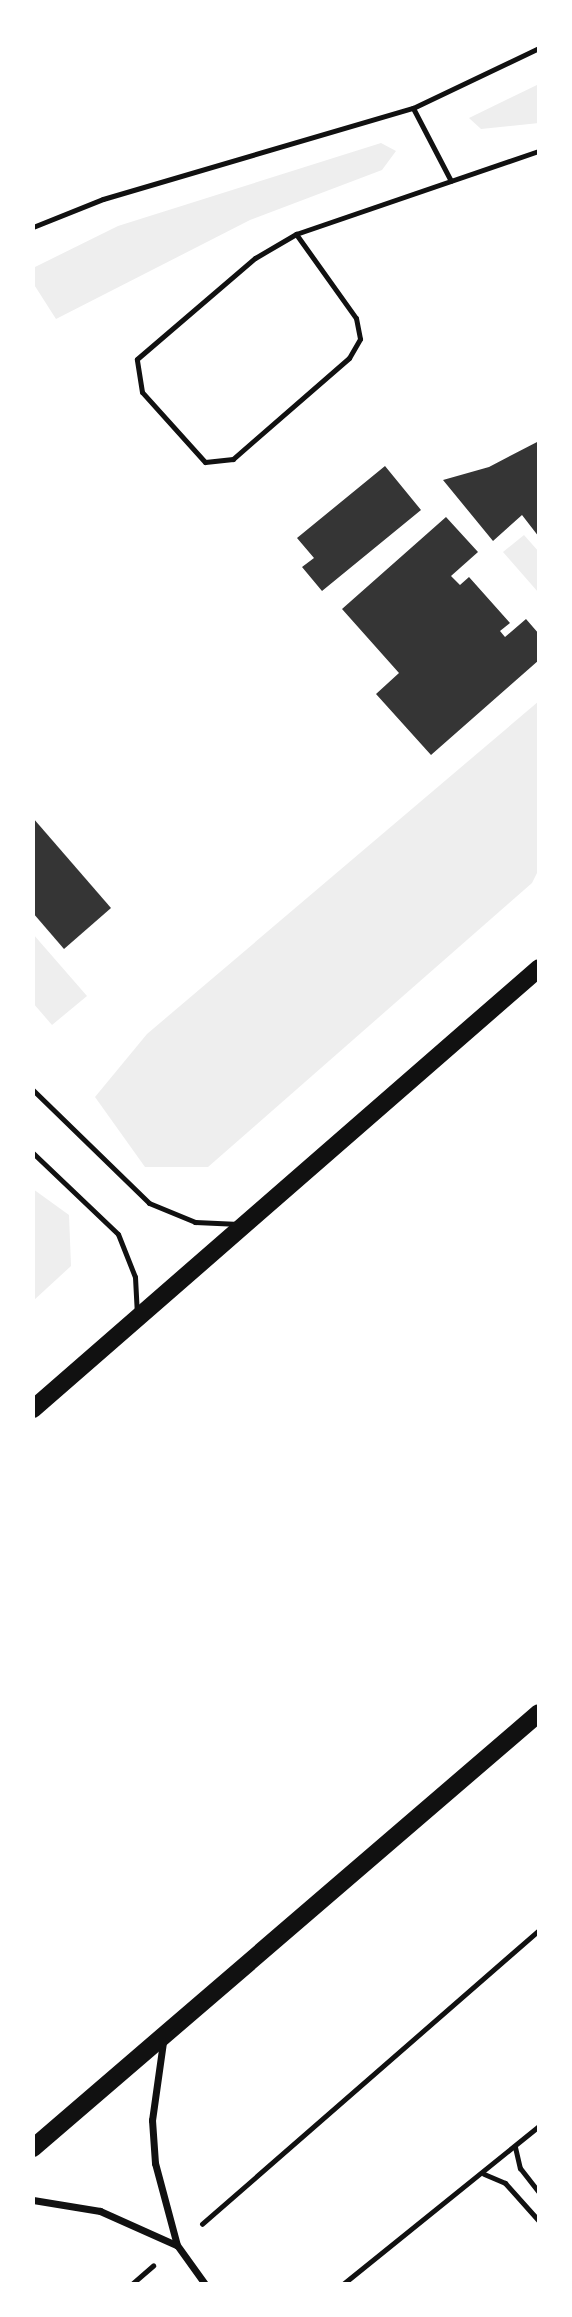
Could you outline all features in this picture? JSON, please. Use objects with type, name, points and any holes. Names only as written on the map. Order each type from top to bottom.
[{"type":"main road","points":[[33,1409],[136,1323],[245,1223],[539,968]]},
{"type":"main road","points":[[33,2148],[539,1713]]},
{"type":"street","points":[[164,2036],[152,2120],[161,2194],[177,2245],[205,2284]]},
{"type":"street","points":[[33,2200],[100,2211],[177,2245]]},
{"type":"lane","points":[[33,228],[103,199],[413,108],[539,48]]},
{"type":"lane","points":[[413,108],[451,181]]},
{"type":"lane","points":[[296,234],[356,318],[360,339],[349,358],[233,459],[205,462],[142,392],[137,359],[255,258],[296,234],[539,151]]},
{"type":"lane","points":[[33,1090],[149,1203],[195,1222],[245,1223]]},
{"type":"lane","points":[[33,1153],[118,1234],[135,1277],[136,1323]]},
{"type":"lane","points":[[344,2284],[484,2174],[539,2126]]},
{"type":"lane","points":[[515,2147],[520,2168],[539,2192]]},
{"type":"lane","points":[[484,2174],[505,2183],[539,2221]]},
{"type":"path","points":[[132,2284],[539,1930]]},
{"type":"shaded area","points":[[539,84],[539,123],[481,129],[469,118]]},
{"type":"shaded area","points":[[381,143],[396,151],[382,170],[250,220],[56,319],[33,283],[33,268],[118,226]]},
{"type":"shaded area","points":[[524,535],[539,552],[538,592],[503,552]]},
{"type":"shaded area","points":[[539,701],[539,869],[532,883],[208,1167],[145,1167],[95,1097],[147,1034]]},
{"type":"shaded area","points":[[33,934],[87,996],[52,1025],[33,1003]]},
{"type":"shaded area","points":[[33,1189],[69,1215],[71,1266],[33,1301]]},
{"type":"building","points":[[539,441],[539,537],[522,515],[493,541],[443,480],[489,467]]},
{"type":"building","points":[[385,466],[421,510],[322,591],[302,567],[314,558],[297,538]]},
{"type":"building","points":[[446,517],[478,552],[451,576],[460,585],[469,577],[510,623],[500,631],[505,637],[526,619],[539,634],[539,660],[431,755],[376,694],[399,673],[342,609]]},
{"type":"building","points":[[33,818],[111,908],[64,949],[33,913]]}]
